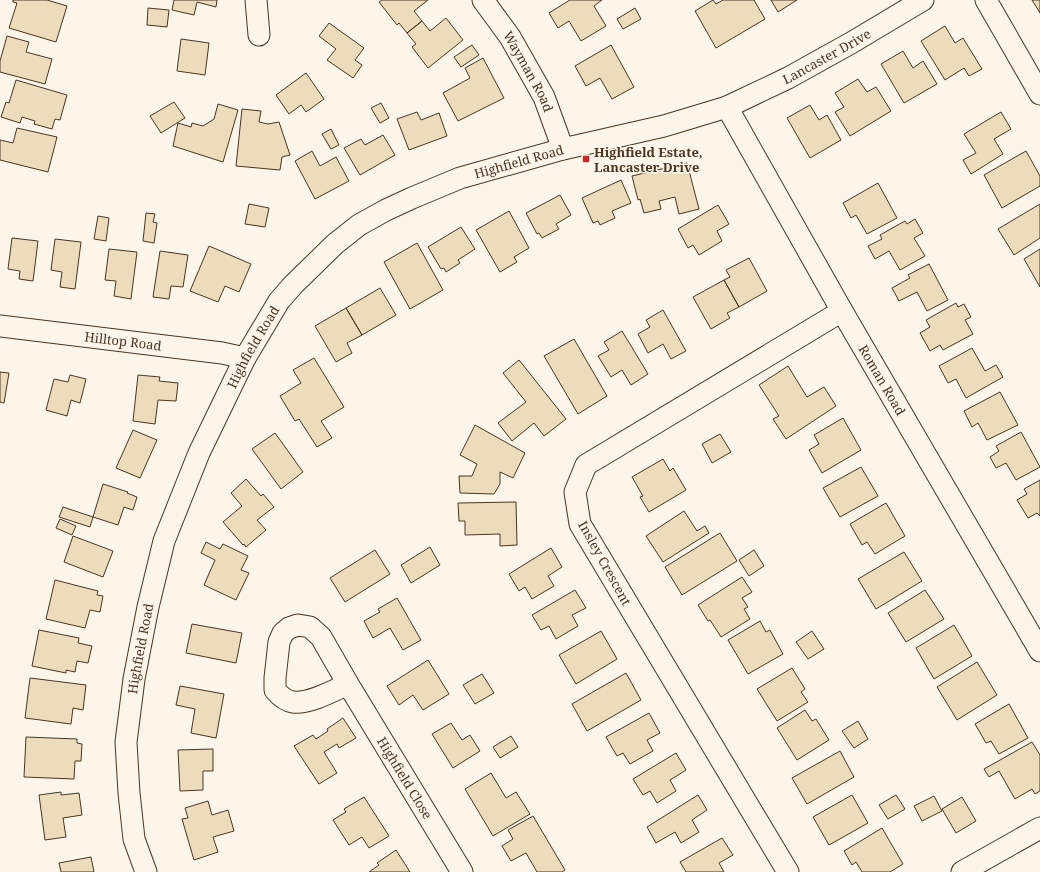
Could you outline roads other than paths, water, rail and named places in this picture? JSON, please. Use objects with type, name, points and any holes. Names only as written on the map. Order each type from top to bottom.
[{"type":"street","points":[[256,0],[259,35]]},
{"type":"street","name":"Wayman Road","points":[[483,0],[510,37],[544,97],[563,149]]},
{"type":"street","name":"Lancaster Drive","points":[[727,107],[788,78],[850,44],[923,0]]},
{"type":"street","points":[[986,0],[1040,94]]},
{"type":"street","name":"Highfield Road","points":[[146,872],[134,839],[129,793],[126,742],[134,679],[148,607],[164,541],[199,453],[245,358],[279,301],[335,244],[359,225],[412,198],[460,178],[563,149],[664,126],[727,107]]},
{"type":"street","name":"Roman Road","points":[[727,107],[842,311],[1040,651]]},
{"type":"street","name":"Insley Crescent","points":[[788,872],[580,524],[575,492],[586,465],[842,311]]},
{"type":"street","name":"Hilltop Road","points":[[0,326],[222,353],[245,358]]},
{"type":"street","name":"Highfield Close","points":[[348,684],[462,872]]},
{"type":"street","points":[[962,872],[1040,828]]},
{"type":"place","name":"Highfield Estate, Lancaster Drive","points":[[586,159]]}]
